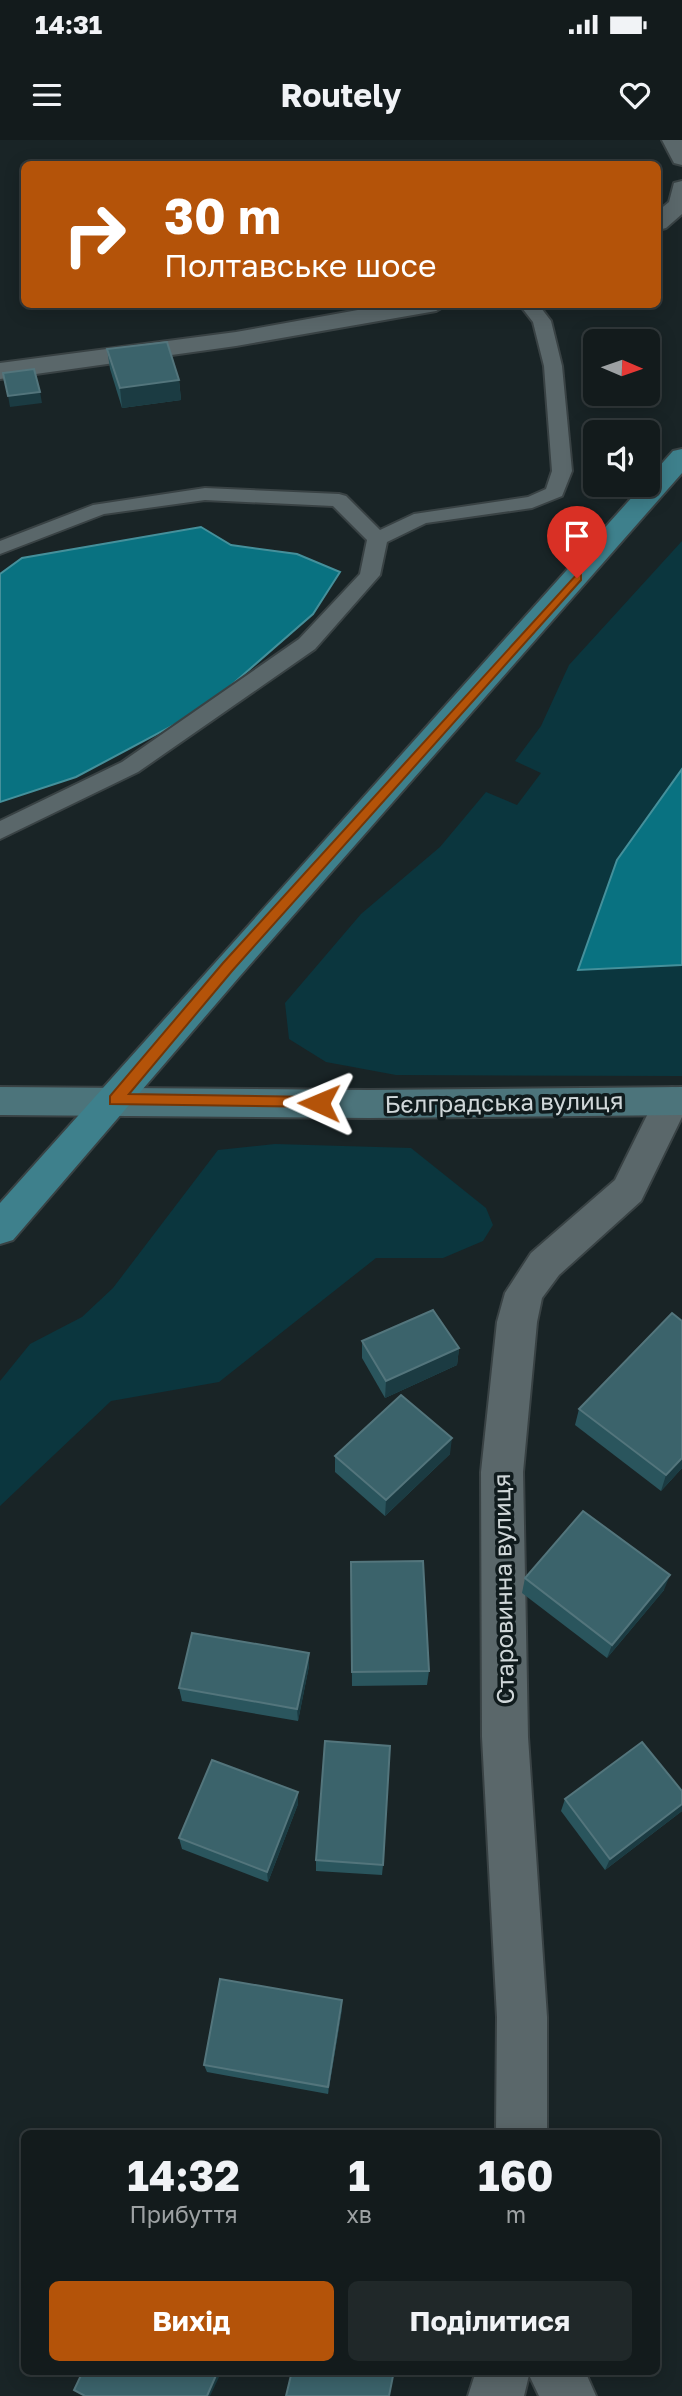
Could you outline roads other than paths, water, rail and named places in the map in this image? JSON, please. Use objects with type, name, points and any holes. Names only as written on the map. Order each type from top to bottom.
[{"type":"main road","points":[[0,1229],[116,1100],[228,967],[682,457]]},
{"type":"street","points":[[673,140],[682,159]]},
{"type":"street","points":[[661,220],[680,204],[682,188]]},
{"type":"street","points":[[0,371],[236,339],[413,308]]},
{"type":"street","name":"Бєлградська вулиця","points":[[0,1101],[369,1104],[677,1101]]},
{"type":"street","name":"Старовинна вулиця","points":[[521,2130],[522,2017],[505,1737],[502,1472],[517,1322],[524,1293],[545,1264],[628,1190],[677,1101]]},
{"type":"street","points":[[496,2396],[502,2375]]},
{"type":"street","points":[[557,2375],[568,2396]]},
{"type":"lane","points":[[377,539],[421,518],[532,502],[555,492],[562,471],[555,423],[553,366],[542,321],[531,308]]},
{"type":"lane","points":[[0,548],[100,509],[205,494],[339,500],[377,539]]},
{"type":"lane","points":[[0,831],[130,767],[307,644],[370,576],[377,539]]},
{"type":"water","points":[[201,527],[231,545],[297,554],[340,572],[313,614],[204,709],[76,777],[0,802],[0,574],[22,558]]},
{"type":"water","points":[[682,769],[682,965],[578,970],[617,860]]}]
